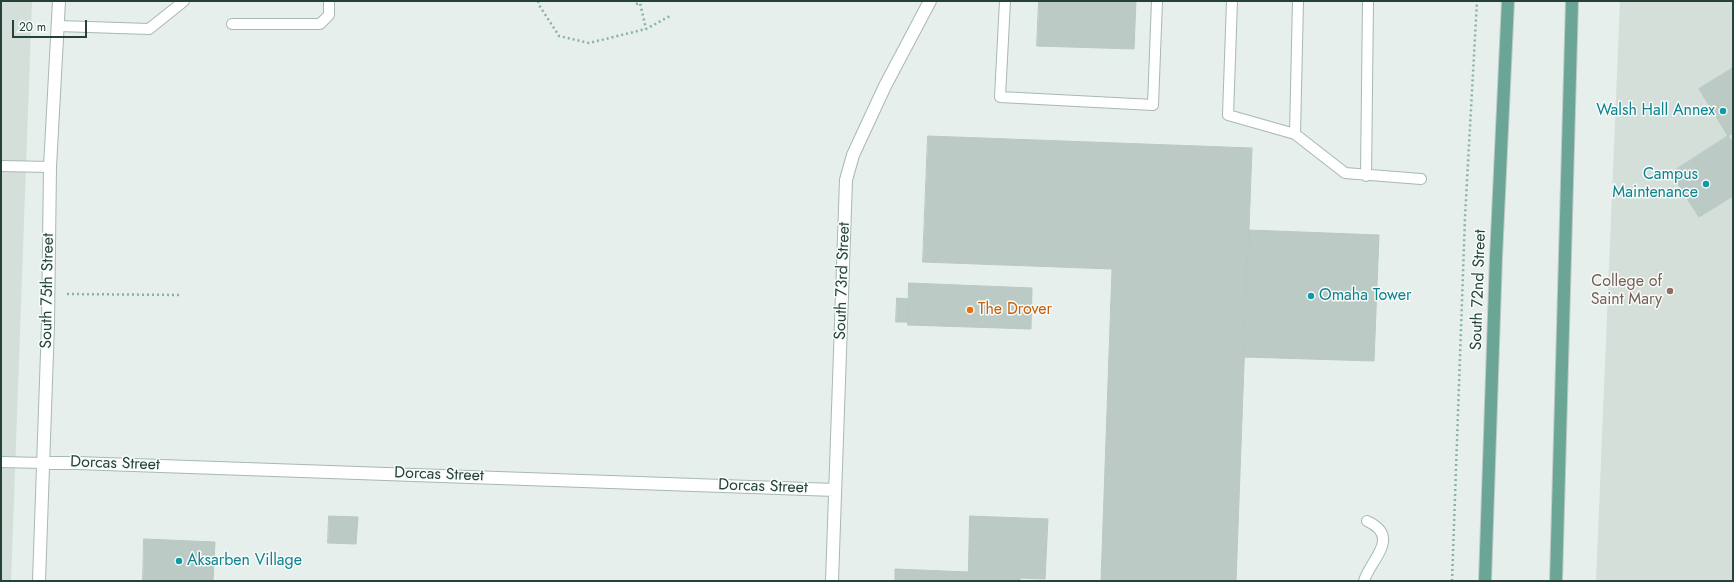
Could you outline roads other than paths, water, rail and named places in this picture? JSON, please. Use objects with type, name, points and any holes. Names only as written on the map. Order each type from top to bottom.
[{"type":"main road","name":"South 72nd Street","points":[[1486,581],[1496,250],[1508,1]]},
{"type":"main road","points":[[1556,581],[1572,1]]},
{"type":"street","name":"South 75th Street","points":[[39,581],[49,293],[50,167],[59,1]]},
{"type":"street","name":"South 73rd Street","points":[[832,581],[846,180],[853,155],[885,86],[930,1]]},
{"type":"street","name":"Dorcas Street","points":[[43,463],[835,490]]},
{"type":"lane","points":[[58,26],[149,29],[184,1]]},
{"type":"lane","points":[[232,24],[320,24],[329,15],[329,1]]},
{"type":"lane","points":[[1005,1],[1000,97],[1153,105],[1157,1]]},
{"type":"lane","points":[[1232,1],[1228,115],[1295,134],[1345,173],[1366,176],[1421,179]]},
{"type":"lane","points":[[1295,134],[1298,1]]},
{"type":"lane","points":[[1366,176],[1368,1]]},
{"type":"lane","points":[[1,166],[50,167]]},
{"type":"lane","points":[[1,462],[43,463]]},
{"type":"lane","points":[[1364,581],[1380,553],[1383,543],[1382,532],[1377,526],[1367,521]]},
{"type":"place","name":"Walsh Hall Annex","points":[[1723,111]]},
{"type":"place","name":"Campus Maintenance","points":[[1706,184]]},
{"type":"place","name":"College of Saint Mary","points":[[1670,291]]},
{"type":"place","name":"Omaha Tower","points":[[1311,296]]},
{"type":"place","name":"The Drover","points":[[970,310]]},
{"type":"place","name":"Aksarben Village","points":[[179,561]]}]
